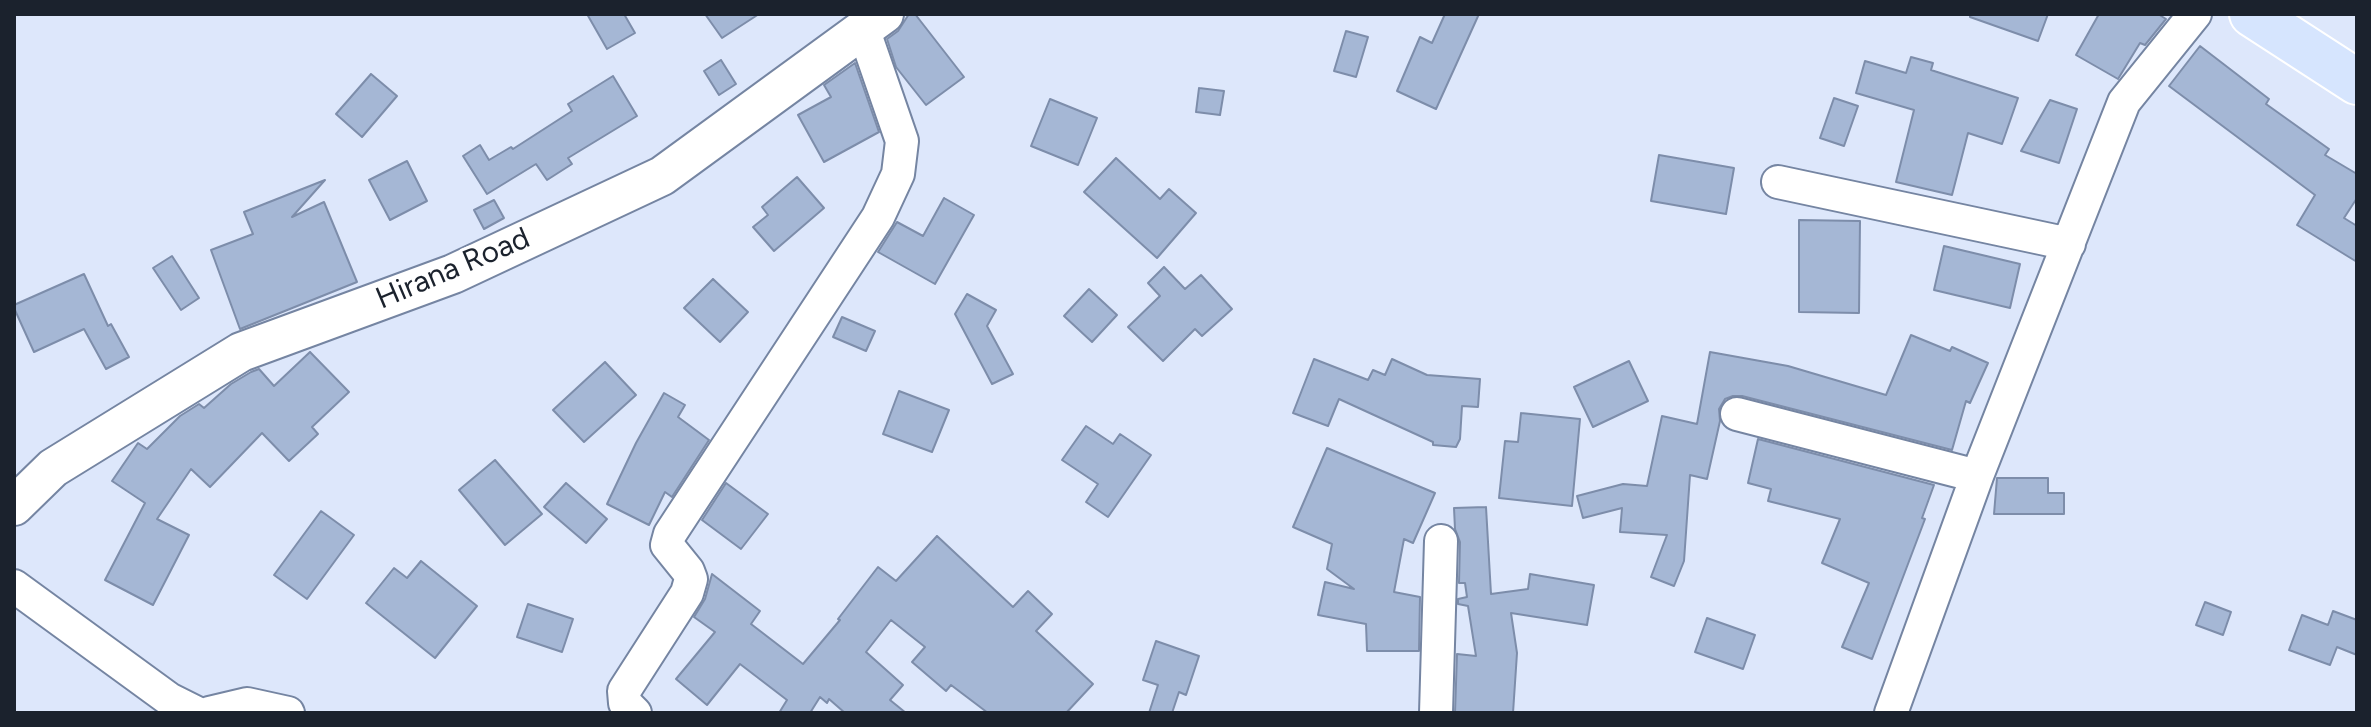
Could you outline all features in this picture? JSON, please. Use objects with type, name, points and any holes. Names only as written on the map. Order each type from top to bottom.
[{"type":"main road","points":[[2252,14],[2357,82]]},
{"type":"street","points":[[1891,713],[1977,476],[2124,102],[2195,14]]},
{"type":"street","points":[[635,713],[625,703],[624,691],[687,593],[691,579],[667,545],[670,534],[878,217],[898,174],[902,141],[874,22]]},
{"type":"street","name":"Hirana Road","points":[[14,506],[53,468],[241,352],[453,274],[662,176],[874,22]]},
{"type":"street","points":[[1778,182],[2069,244]]},
{"type":"street","points":[[1737,414],[1977,476]]},
{"type":"street","points":[[1436,713],[1441,541]]},
{"type":"street","points":[[14,586],[169,699],[197,713]]},
{"type":"street","points":[[209,713],[247,704],[288,713]]},
{"type":"building","points":[[587,14],[624,14],[635,33],[607,49]]},
{"type":"building","points":[[705,14],[759,14],[722,38]]},
{"type":"building","points":[[909,14],[915,14],[964,77],[926,105],[896,67],[887,39],[898,31]]},
{"type":"building","points":[[1445,14],[1479,14],[1436,109],[1397,91],[1420,37],[1432,43]]},
{"type":"building","points":[[1970,14],[2048,14],[2038,41],[1970,17]]},
{"type":"building","points":[[2099,14],[2158,14],[2166,19],[2145,45],[2140,43],[2118,79],[2076,55]]},
{"type":"building","points":[[1346,31],[1368,37],[1356,77],[1334,71]]},
{"type":"building","points":[[2200,46],[2269,99],[2266,104],[2329,149],[2325,155],[2357,174],[2357,198],[2344,218],[2357,226],[2357,262],[2297,225],[2315,195],[2169,86]]},
{"type":"building","points":[[1911,57],[1933,63],[1931,70],[2018,98],[2002,144],[1968,133],[1952,195],[1896,182],[1914,110],[1856,93],[1865,61],[1906,73]]},
{"type":"building","points":[[721,60],[736,84],[719,95],[704,71]]},
{"type":"building","points":[[855,63],[879,132],[824,162],[798,115],[831,97],[824,85]]},
{"type":"building","points":[[371,74],[397,96],[362,137],[336,114]]},
{"type":"building","points":[[613,76],[637,116],[568,158],[572,164],[547,180],[536,164],[487,194],[463,156],[480,145],[489,160],[511,147],[513,149],[572,111],[568,104]]},
{"type":"building","points":[[1199,88],[1224,91],[1220,115],[1196,112]]},
{"type":"building","points":[[1834,98],[1858,106],[1844,146],[1820,138]]},
{"type":"building","points":[[1050,99],[1097,118],[1078,165],[1031,146]]},
{"type":"building","points":[[2050,100],[2077,109],[2059,163],[2021,151]]},
{"type":"building","points":[[1659,155],[1734,168],[1726,214],[1651,201]]},
{"type":"building","points":[[1116,158],[1160,199],[1169,189],[1196,213],[1157,258],[1084,192]]},
{"type":"building","points":[[407,161],[427,201],[390,220],[369,180]]},
{"type":"building","points":[[797,177],[824,208],[774,251],[753,227],[768,215],[762,207]]},
{"type":"building","points":[[325,180],[292,217],[324,202],[357,282],[240,329],[211,250],[253,234],[244,212]]},
{"type":"building","points":[[944,198],[974,215],[935,284],[878,252],[897,222],[923,236]]},
{"type":"building","points":[[494,200],[504,218],[484,229],[474,210]]},
{"type":"building","points":[[1799,220],[1860,221],[1859,313],[1799,312]]},
{"type":"building","points":[[1944,246],[2020,264],[2010,308],[1934,290]]},
{"type":"building","points":[[172,256],[199,298],[181,310],[153,268]]},
{"type":"building","points":[[1164,267],[1185,289],[1201,275],[1232,309],[1202,336],[1195,329],[1163,361],[1128,327],[1160,296],[1148,283]]},
{"type":"building","points":[[84,274],[108,326],[111,324],[129,357],[106,369],[84,329],[34,352],[14,308],[14,305]]},
{"type":"building","points":[[713,279],[748,312],[720,342],[684,308]]},
{"type":"building","points":[[1089,289],[1117,315],[1092,342],[1064,316]]},
{"type":"building","points":[[967,294],[996,310],[987,326],[1013,374],[992,384],[955,314]]},
{"type":"building","points":[[842,317],[875,331],[866,351],[833,337]]},
{"type":"building","points":[[1911,335],[1950,351],[1952,347],[1988,363],[1970,403],[1966,401],[1952,450],[1733,396],[1725,399],[1719,409],[1720,421],[1707,479],[1690,475],[1684,561],[1674,586],[1651,577],[1667,535],[1620,532],[1622,508],[1583,518],[1577,496],[1623,484],[1647,486],[1662,416],[1697,424],[1710,352],[1788,366],[1886,395]]},
{"type":"building","points":[[310,352],[349,392],[312,427],[318,434],[289,461],[262,433],[210,487],[191,469],[157,519],[189,535],[153,605],[105,580],[145,503],[112,481],[138,443],[147,449],[180,416],[199,404],[204,408],[231,384],[251,372],[259,369],[274,386]]},
{"type":"building","points":[[1314,359],[1368,380],[1373,370],[1385,375],[1392,359],[1427,375],[1480,379],[1478,407],[1462,406],[1460,439],[1456,447],[1433,445],[1433,442],[1339,399],[1328,426],[1293,413]]},
{"type":"building","points":[[1629,361],[1648,401],[1593,427],[1574,387]]},
{"type":"building","points":[[605,362],[636,395],[584,442],[553,410]]},
{"type":"building","points":[[899,391],[949,410],[932,452],[883,434]]},
{"type":"building","points":[[664,393],[685,405],[678,417],[709,440],[672,497],[665,492],[649,525],[607,504]]},
{"type":"building","points":[[1521,413],[1580,419],[1572,506],[1499,498],[1505,441],[1518,442]]},
{"type":"building","points":[[1086,426],[1113,444],[1120,434],[1151,455],[1108,517],[1086,502],[1098,484],[1062,460]]},
{"type":"building","points":[[1758,439],[1934,485],[1922,518],[1925,519],[1872,659],[1842,647],[1869,583],[1822,563],[1840,519],[1768,501],[1771,489],[1748,483]]},
{"type":"building","points":[[1327,448],[1435,493],[1413,543],[1404,539],[1394,592],[1420,597],[1419,651],[1367,651],[1366,624],[1318,615],[1325,582],[1354,589],[1327,569],[1332,544],[1293,527]]},
{"type":"building","points":[[495,460],[542,514],[505,545],[459,490]]},
{"type":"building","points":[[1997,478],[2048,478],[2048,493],[2064,493],[2064,514],[1994,514]]},
{"type":"building","points":[[566,483],[607,519],[586,543],[544,507]]},
{"type":"building","points":[[726,483],[768,514],[741,549],[702,520]]},
{"type":"building","points":[[1486,507],[1491,594],[1528,589],[1530,574],[1594,585],[1587,625],[1511,613],[1517,653],[1513,713],[1455,713],[1457,654],[1476,656],[1468,606],[1458,604],[1458,599],[1467,597],[1465,583],[1459,583],[1460,542],[1455,529],[1454,508]]},
{"type":"building","points":[[321,511],[354,535],[307,599],[274,575]]},
{"type":"building","points":[[937,536],[1013,607],[1028,591],[1052,614],[1036,631],[1093,684],[1066,713],[988,713],[951,685],[946,691],[912,662],[925,647],[891,620],[866,652],[903,685],[890,700],[906,713],[845,713],[829,699],[827,703],[820,697],[810,713],[779,713],[787,700],[740,664],[707,705],[676,679],[715,632],[694,617],[705,599],[712,574],[760,611],[751,624],[803,664],[878,567],[896,581]]},
{"type":"building","points":[[421,561],[477,606],[435,658],[366,603],[394,568],[407,578]]},
{"type":"building","points":[[2205,602],[2231,612],[2223,635],[2196,625]]},
{"type":"building","points":[[528,604],[573,619],[562,652],[517,637]]},
{"type":"building","points":[[2333,611],[2357,620],[2357,655],[2337,647],[2330,665],[2289,650],[2302,615],[2328,625]]},
{"type":"building","points":[[1707,618],[1755,635],[1743,669],[1695,652]]},
{"type":"building","points":[[1156,641],[1199,656],[1186,695],[1179,692],[1172,713],[1149,713],[1158,685],[1143,680]]}]
